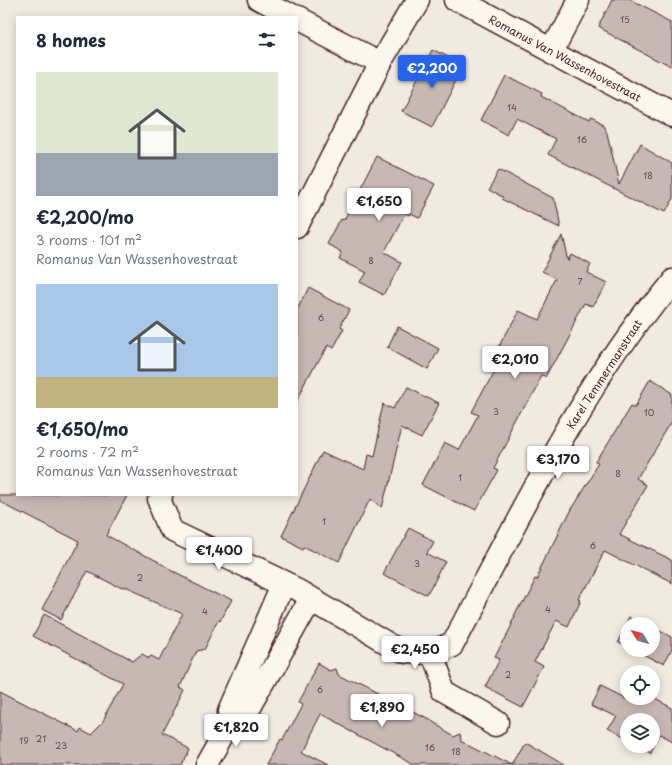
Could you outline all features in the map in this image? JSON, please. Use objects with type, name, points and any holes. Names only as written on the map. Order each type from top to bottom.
[{"type":"street","points":[[258,0],[290,16]]},
{"type":"street","points":[[298,225],[380,63],[417,0]]},
{"type":"street","name":"Romanus Van Wassenhovestraat","points":[[457,0],[672,115]]},
{"type":"street","points":[[551,51],[578,0]]},
{"type":"street","points":[[298,21],[380,63]]},
{"type":"street","name":"Karel Temmermanstraat","points":[[430,653],[452,644],[541,476],[578,411],[623,341],[672,278]]},
{"type":"street","points":[[160,496],[159,498],[172,530],[284,584],[402,652],[430,653],[444,692],[498,723]]},
{"type":"street","points":[[284,584],[229,710],[235,715],[245,717],[311,599]]},
{"type":"street","points":[[207,765],[235,715]]},
{"type":"shaded area","points":[[281,615],[291,619],[244,711],[235,707]]},
{"type":"building","points":[[612,0],[629,0],[672,22],[672,67],[598,28]]},
{"type":"building","points":[[433,50],[463,66],[432,127],[401,111]]},
{"type":"building","points":[[504,75],[542,94],[541,97],[589,122],[591,119],[603,125],[607,131],[619,184],[640,144],[672,163],[672,199],[664,214],[548,155],[556,139],[517,119],[509,135],[481,120]]},
{"type":"building","points":[[377,157],[434,186],[417,218],[409,214],[408,216],[404,214],[384,252],[402,262],[384,295],[359,282],[365,271],[340,258],[343,252],[329,244],[342,220],[344,221]]},
{"type":"building","points":[[498,169],[553,198],[559,226],[502,198],[503,196],[487,187]]},
{"type":"building","points":[[561,234],[567,259],[570,253],[590,264],[586,272],[606,282],[593,307],[586,304],[546,379],[541,376],[493,468],[497,470],[474,511],[423,485],[445,443],[459,450],[478,415],[471,412],[501,356],[496,353],[518,310],[537,319],[557,280],[542,272]]},
{"type":"building","points":[[308,288],[349,310],[339,329],[342,331],[331,351],[326,348],[298,400],[298,308]]},
{"type":"building","points":[[397,326],[438,348],[427,369],[387,347]]},
{"type":"building","points":[[650,381],[672,395],[672,422],[638,479],[648,485],[619,534],[672,560],[672,584],[605,550],[579,600],[581,601],[569,627],[556,621],[535,662],[544,667],[523,707],[485,687],[499,660],[494,658],[535,576],[537,577],[570,510],[599,464],[596,462],[632,403],[636,405]]},
{"type":"building","points":[[406,387],[439,403],[422,435],[402,425],[382,509],[370,499],[339,563],[304,545],[303,547],[281,536],[323,450],[363,469],[366,454],[372,456],[384,403],[395,408]]},
{"type":"building","points":[[0,495],[126,496],[106,535],[158,563],[157,564],[231,601],[205,649],[196,651],[180,687],[185,690],[162,735],[188,748],[180,765],[0,765],[0,691],[78,731],[80,727],[91,733],[103,721],[123,684],[33,636],[44,615],[132,662],[142,654],[149,658],[151,656],[159,660],[182,614],[123,588],[122,589],[87,571],[61,620],[42,610],[78,540],[0,500]]},
{"type":"building","points":[[408,528],[433,541],[427,552],[446,562],[429,596],[384,573]]},
{"type":"building","points":[[660,631],[672,637],[672,650],[664,666],[647,657],[660,657]]},
{"type":"building","points":[[319,663],[331,670],[337,668],[339,674],[430,721],[453,735],[460,732],[461,739],[512,765],[415,765],[320,714],[301,751],[328,765],[266,765],[280,739],[282,740],[301,704],[298,702]]},
{"type":"building","points":[[600,686],[620,696],[620,705],[660,705],[660,702],[672,708],[672,742],[660,736],[660,713],[620,713],[620,738],[607,731],[616,716],[591,704]]},
{"type":"building","points":[[525,742],[564,765],[512,765]]}]
